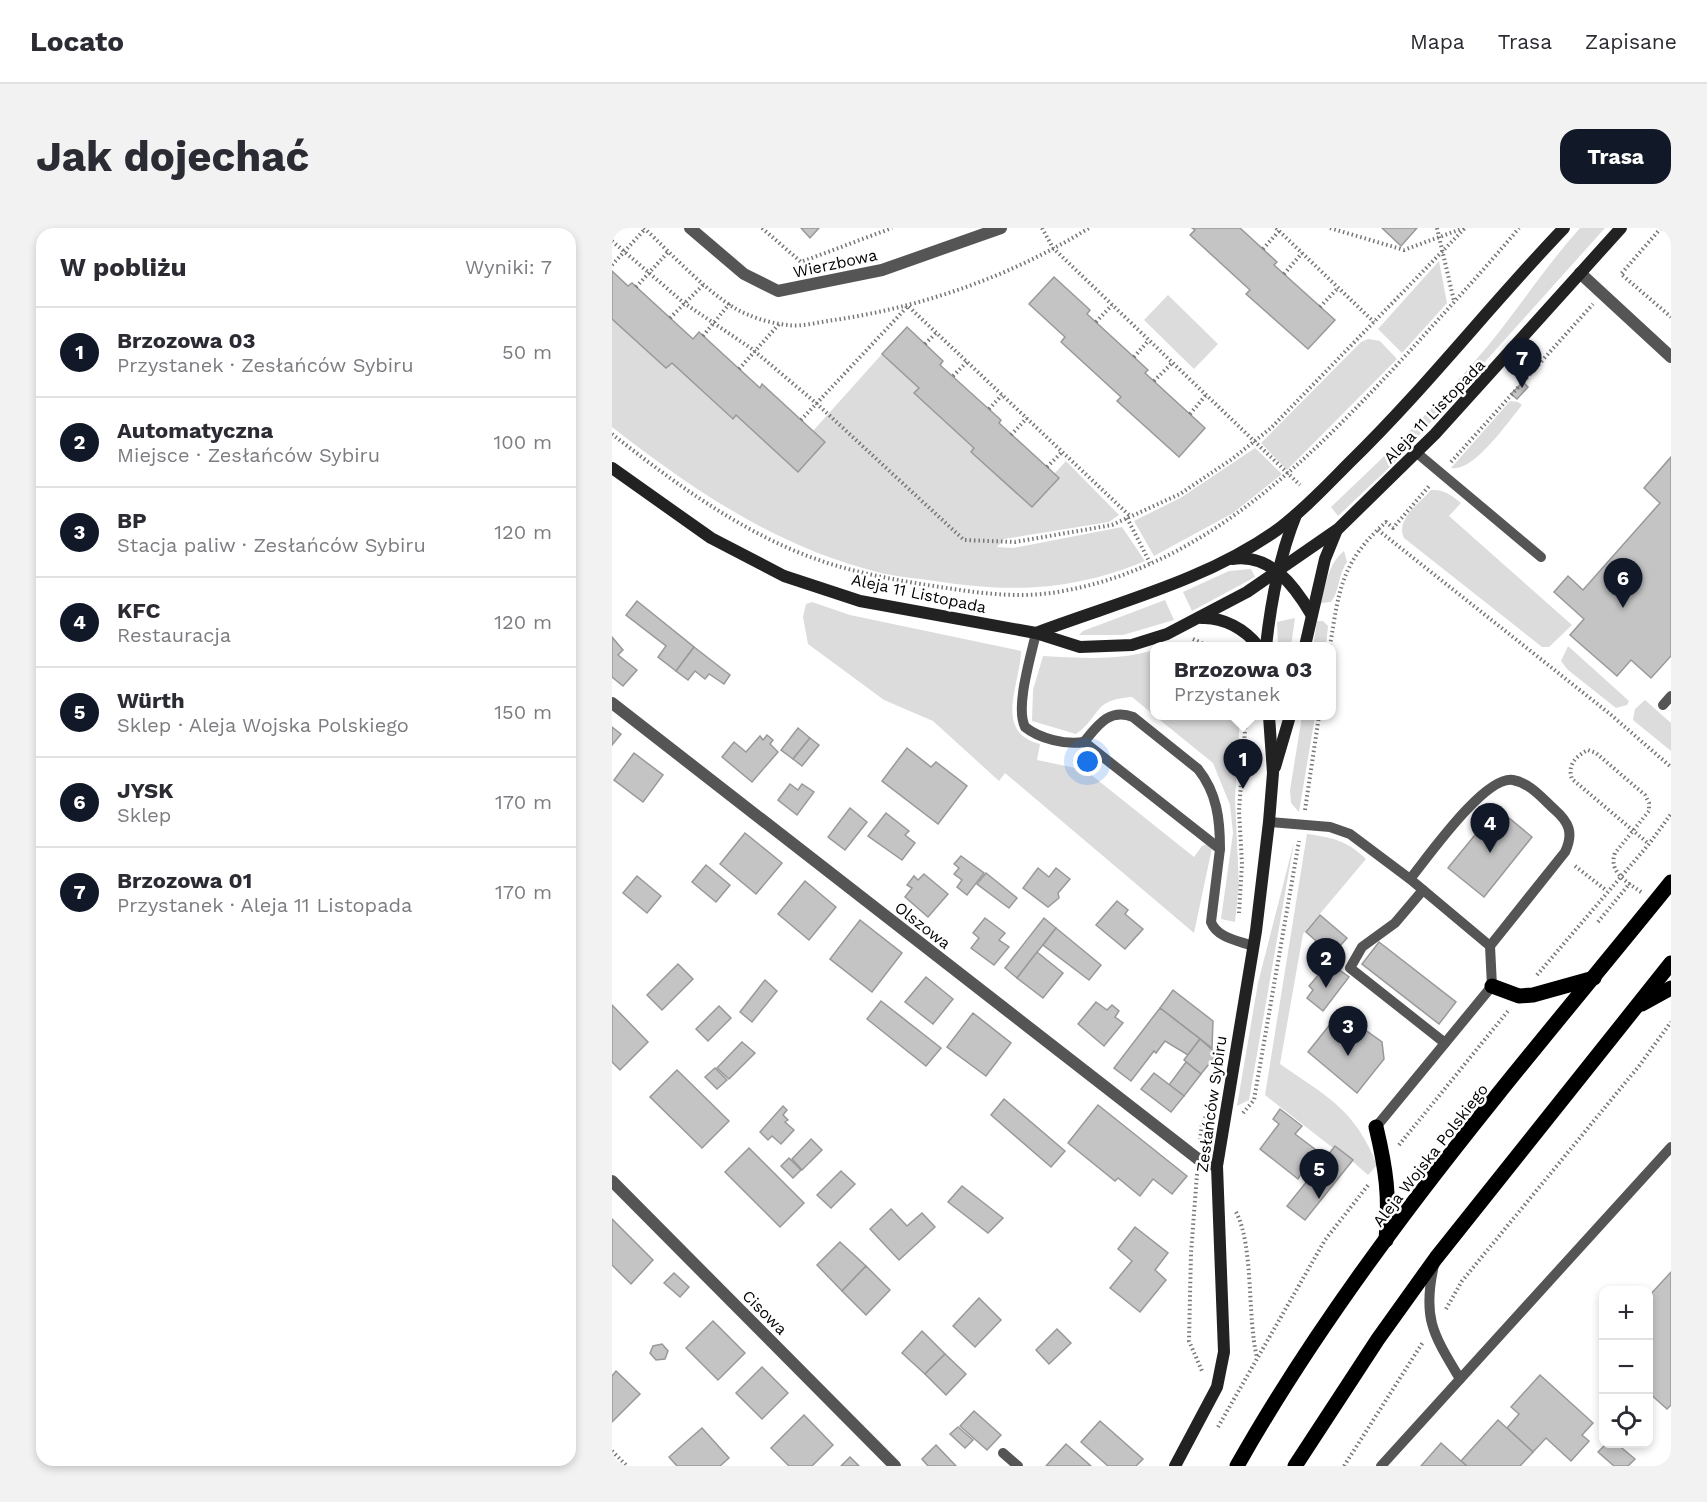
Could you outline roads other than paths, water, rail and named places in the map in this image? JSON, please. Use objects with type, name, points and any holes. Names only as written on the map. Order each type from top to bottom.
[{"type":"main road","name":"Aleja Wojska Polskiego","points":[[1237,1466],[1337,1309],[1386,1240],[1671,882]]},
{"type":"main road","points":[[1295,1466],[1378,1340],[1436,1258],[1671,963]]},
{"type":"main road","points":[[1492,986],[1519,996],[1556,990],[1594,978]]},
{"type":"main road","points":[[1632,1010],[1671,988]]},
{"type":"main road","points":[[1376,1127],[1385,1163],[1390,1202],[1386,1240]]},
{"type":"street","name":"Wierzbowa","points":[[690,228],[744,274],[778,291],[882,270],[1001,228]]},
{"type":"street","name":"Aleja 11 Listopada","points":[[1036,633],[1169,587],[1258,542],[1296,514],[1400,412],[1564,228]]},
{"type":"street","name":"Aleja 11 Listopada","points":[[612,468],[711,538],[784,576],[860,601],[1036,633],[1080,647],[1132,645],[1167,634],[1200,619],[1279,573],[1338,529],[1417,453],[1500,365],[1621,228]]},
{"type":"street","points":[[1580,273],[1671,357]]},
{"type":"street","points":[[1266,642],[1270,604],[1279,573],[1283,546],[1296,514]]},
{"type":"street","points":[[1306,642],[1325,559],[1338,529]]},
{"type":"street","name":"Aleja 11 Listopada","points":[[1225,560],[1250,558],[1279,573],[1290,581],[1311,614]]},
{"type":"street","points":[[1200,619],[1220,619],[1241,631],[1253,642]]},
{"type":"street","name":"Olszowa","points":[[612,703],[1198,1159],[1217,1166]]},
{"type":"street","name":"Zesłańców Sybiru","points":[[1175,1466],[1217,1387],[1224,1352],[1217,1166],[1253,946],[1269,822],[1273,773],[1269,720]]},
{"type":"street","name":"Zesłańców Sybiru","points":[[1273,773],[1289,720]]},
{"type":"street","name":"Cisowa","points":[[612,1181],[895,1466]]},
{"type":"lane","points":[[1417,453],[1541,557]]},
{"type":"lane","points":[[1036,633],[1026,675],[1022,721],[1032,733],[1076,743],[1084,742],[1106,718],[1123,714],[1133,717],[1198,769],[1206,779],[1218,807],[1220,849],[1211,922],[1214,930],[1253,946]]},
{"type":"lane","points":[[1663,705],[1671,696]]},
{"type":"lane","points":[[1084,742],[1220,849]]},
{"type":"lane","points":[[1376,1127],[1492,986],[1490,946],[1562,856],[1571,841],[1570,827],[1563,817],[1528,786],[1512,780],[1495,783],[1478,796],[1410,879]]},
{"type":"lane","points":[[1269,822],[1303,823],[1350,834],[1410,879],[1490,946]]},
{"type":"lane","points":[[1423,890],[1395,923],[1362,946],[1350,968],[1445,1043]]},
{"type":"lane","points":[[1381,1466],[1671,1147]]},
{"type":"lane","points":[[1436,1258],[1427,1295],[1432,1328],[1460,1379]]},
{"type":"lane","points":[[1003,1453],[1018,1466]]},
{"type":"place","name":"Brzozowa 01","points":[[1522,388]]},
{"type":"place","name":"JYSK","points":[[1623,608]]},
{"type":"place","name":"Brzozowa 03","points":[[1243,789]]},
{"type":"place","name":"KFC","points":[[1490,853]]},
{"type":"place","name":"Automatyczna","points":[[1326,988]]},
{"type":"place","name":"BP","points":[[1348,1056]]},
{"type":"place","name":"Würth","points":[[1319,1199]]}]
